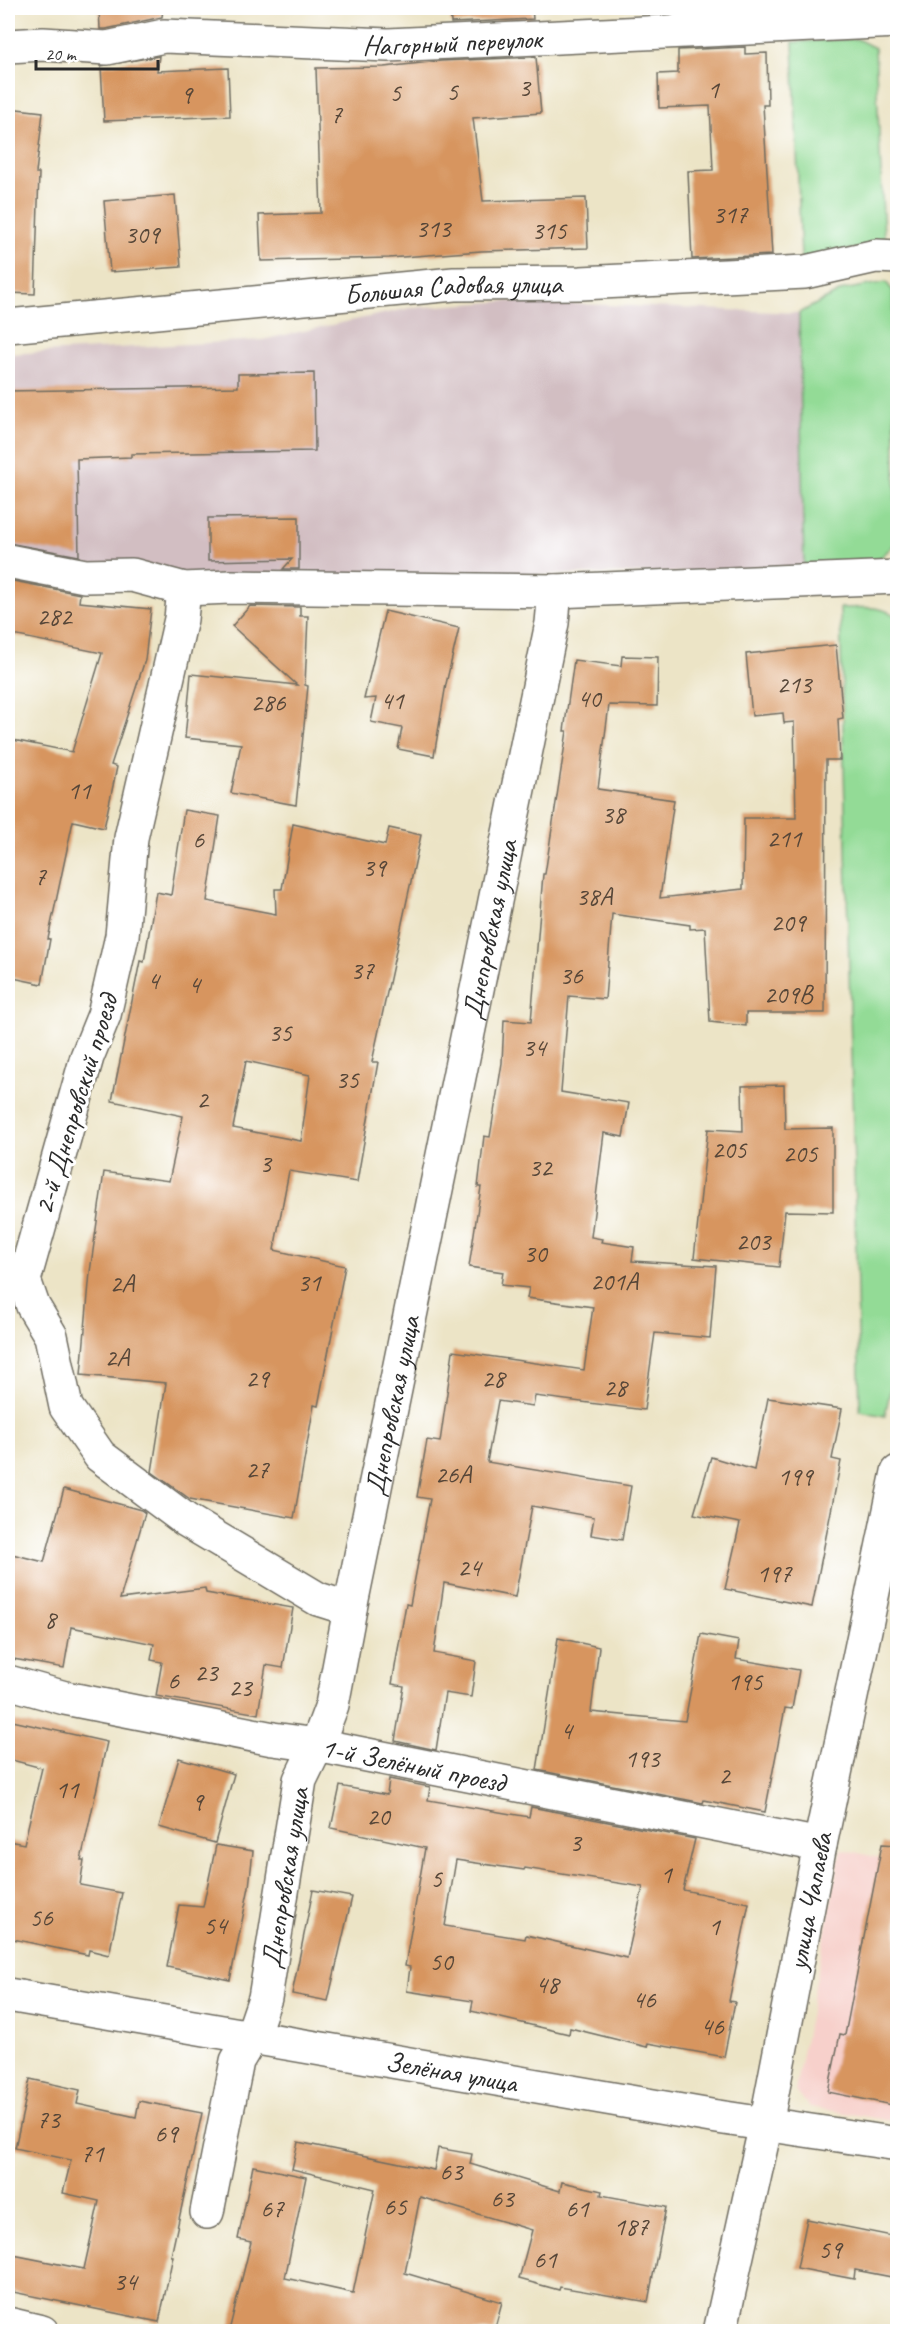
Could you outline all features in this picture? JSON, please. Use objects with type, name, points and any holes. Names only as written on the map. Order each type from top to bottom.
[{"type":"street","name":"Нагорный переулок","points":[[8,46],[43,44],[107,48],[164,36],[388,45],[897,21]]},
{"type":"street","name":"Большая Садовая улица","points":[[8,326],[454,284],[581,283],[805,272],[876,256],[897,256]]},
{"type":"street","points":[[8,561],[85,576],[132,575],[184,589],[230,587],[555,591],[897,578]]},
{"type":"street","name":"2-й Днепровский проезд","points":[[184,589],[181,619],[131,838],[122,936],[104,1015],[87,1057],[16,1278],[51,1336],[66,1407],[100,1456],[186,1520],[318,1599],[350,1609]]},
{"type":"street","name":"Днепровская улица","points":[[207,2211],[237,2061],[252,2036],[265,1998],[300,1780],[317,1745],[332,1705],[548,647],[555,591]]},
{"type":"street","name":"улица Чапаева","points":[[720,2331],[766,2124],[820,1845],[897,1472]]},
{"type":"street","name":"1-й Зелёный проезд","points":[[8,1682],[65,1698],[273,1739],[317,1745],[820,1845]]},
{"type":"street","name":"Зелёная улица","points":[[8,1995],[711,2116],[897,2144]]},
{"type":"street","points":[[8,2324],[42,2331]]},
{"type":"shaded area","points":[[507,301],[799,313],[804,571],[305,578],[186,575],[33,558],[8,547],[8,354],[262,340],[410,308]]},
{"type":"shaded area","points":[[841,1849],[897,1862],[897,2122],[810,2107],[795,2091]]},
{"type":"green space","points":[[857,39],[875,48],[884,237],[875,245],[801,259],[793,42]]},
{"type":"green space","points":[[886,282],[893,291],[896,543],[879,559],[838,571],[804,571],[799,313],[843,290]]},
{"type":"green space","points":[[840,608],[877,608],[897,617],[898,1352],[885,1416],[860,1411]]},
{"type":"building","points":[[99,8],[163,8],[162,17],[100,29]]},
{"type":"building","points":[[450,8],[532,8],[533,19],[451,23]]},
{"type":"building","points":[[677,8],[745,8],[745,9],[677,13]]},
{"type":"building","points":[[745,47],[745,54],[767,53],[768,105],[763,105],[772,255],[692,259],[688,171],[713,170],[710,106],[659,108],[658,74],[678,73],[678,50]]},
{"type":"building","points":[[159,56],[157,71],[228,68],[230,116],[104,121],[101,66]]},
{"type":"building","points":[[536,57],[541,113],[473,118],[483,201],[586,198],[588,248],[481,251],[389,258],[261,261],[259,215],[321,213],[316,68],[384,67],[441,61]]},
{"type":"building","points":[[8,108],[43,112],[36,173],[39,173],[35,294],[8,293]]},
{"type":"building","points":[[175,195],[181,267],[110,272],[104,201]]},
{"type":"building","points":[[314,373],[315,451],[131,454],[131,457],[77,459],[79,556],[8,543],[8,391],[238,387],[238,374]]},
{"type":"building","points":[[299,517],[299,569],[283,569],[292,559],[208,561],[208,518]]},
{"type":"building","points":[[8,580],[80,594],[79,602],[151,609],[145,660],[111,765],[117,767],[104,828],[73,821],[48,939],[50,939],[42,984],[8,977],[8,739],[72,752],[102,653],[8,634]]},
{"type":"building","points":[[250,606],[300,607],[300,616],[308,616],[305,685],[308,686],[296,805],[231,793],[241,744],[185,738],[191,674],[297,685],[232,626]]},
{"type":"building","points":[[385,611],[459,628],[446,684],[434,756],[398,749],[402,728],[371,722],[376,698],[364,699]]},
{"type":"building","points":[[836,645],[843,718],[838,719],[840,760],[826,760],[825,1013],[746,1013],[746,1026],[710,1022],[705,928],[690,929],[690,925],[612,914],[605,999],[569,996],[561,1092],[629,1103],[623,1137],[604,1133],[591,1237],[602,1239],[601,1242],[634,1247],[632,1261],[716,1266],[710,1338],[655,1333],[644,1410],[535,1396],[533,1406],[498,1401],[487,1462],[631,1486],[622,1540],[591,1535],[594,1517],[532,1506],[515,1597],[444,1583],[434,1653],[476,1661],[471,1697],[445,1693],[436,1750],[395,1741],[404,1686],[392,1684],[406,1604],[410,1605],[430,1499],[417,1497],[427,1440],[440,1442],[453,1351],[584,1370],[593,1307],[527,1298],[529,1288],[501,1285],[503,1272],[469,1267],[481,1187],[478,1187],[484,1136],[490,1137],[502,1063],[504,1020],[531,1022],[543,874],[545,874],[567,731],[564,731],[574,660],[621,666],[622,656],[658,657],[657,706],[609,705],[598,789],[674,800],[660,898],[743,889],[744,818],[796,818],[794,722],[784,723],[783,713],[752,716],[746,654]]},
{"type":"building","points":[[184,810],[220,816],[207,901],[276,914],[275,889],[282,889],[293,824],[385,845],[389,828],[421,835],[372,1062],[378,1062],[357,1182],[289,1171],[274,1250],[345,1266],[318,1406],[314,1405],[294,1518],[190,1499],[152,1472],[166,1383],[81,1375],[90,1272],[104,1172],[169,1181],[183,1116],[112,1101],[140,961],[144,962],[156,892],[171,895]],"holes":[[[246,1061],[310,1075],[301,1141],[233,1128]]]},
{"type":"building","points":[[784,1085],[785,1129],[833,1128],[833,1212],[785,1211],[779,1267],[694,1258],[708,1129],[743,1131],[742,1086]]},
{"type":"building","points":[[768,1398],[842,1409],[832,1459],[841,1461],[812,1607],[725,1589],[740,1523],[694,1514],[711,1457],[754,1470]]},
{"type":"building","points":[[64,1489],[145,1513],[120,1599],[205,1588],[206,1593],[293,1608],[283,1668],[266,1665],[258,1714],[156,1696],[162,1662],[151,1660],[154,1644],[71,1627],[64,1668],[8,1658],[8,1553],[44,1562]]},
{"type":"building","points":[[701,1634],[739,1641],[736,1659],[799,1670],[792,1709],[785,1708],[765,1812],[704,1800],[703,1803],[537,1770],[558,1638],[599,1647],[591,1712],[685,1721]]},
{"type":"building","points":[[8,1720],[107,1742],[81,1860],[84,1860],[80,1885],[122,1893],[109,1955],[89,1950],[88,1955],[8,1938],[8,1841],[24,1844],[42,1768],[8,1759]]},
{"type":"building","points":[[179,1758],[234,1774],[215,1843],[159,1827]]},
{"type":"building","points":[[389,1779],[430,1787],[428,1800],[529,1817],[531,1807],[695,1839],[683,1890],[749,1903],[729,2001],[735,2002],[724,2057],[648,2043],[647,2047],[570,2028],[569,2034],[471,2011],[473,2001],[407,1991],[410,1967],[405,1966],[425,1848],[331,1828],[340,1786],[387,1795]],"holes":[[[456,1860],[524,1870],[525,1868],[643,1887],[627,1958],[526,1935],[525,1939],[445,1926]]]},
{"type":"building","points":[[882,1844],[897,1845],[897,2106],[828,2092],[840,2034],[845,2035]]},
{"type":"building","points":[[216,1845],[253,1851],[249,1887],[230,1980],[167,1967],[179,1905],[203,1907]]},
{"type":"building","points":[[313,1890],[352,1897],[328,2001],[292,1994]]},
{"type":"building","points":[[30,2079],[80,2090],[77,2104],[136,2117],[139,2101],[202,2113],[159,2322],[8,2291],[8,2254],[84,2269],[99,2201],[63,2193],[71,2160],[15,2148]]},
{"type":"building","points":[[298,2142],[434,2170],[438,2148],[472,2154],[470,2164],[560,2191],[562,2182],[602,2191],[601,2195],[666,2207],[648,2302],[560,2287],[559,2290],[519,2279],[532,2230],[420,2197],[405,2273],[502,2302],[494,2331],[229,2331],[251,2242],[238,2239],[253,2166],[306,2177],[285,2278],[353,2293],[375,2189],[292,2169]]},
{"type":"building","points":[[807,2219],[897,2237],[897,2278],[855,2270],[854,2279],[797,2268]]}]
